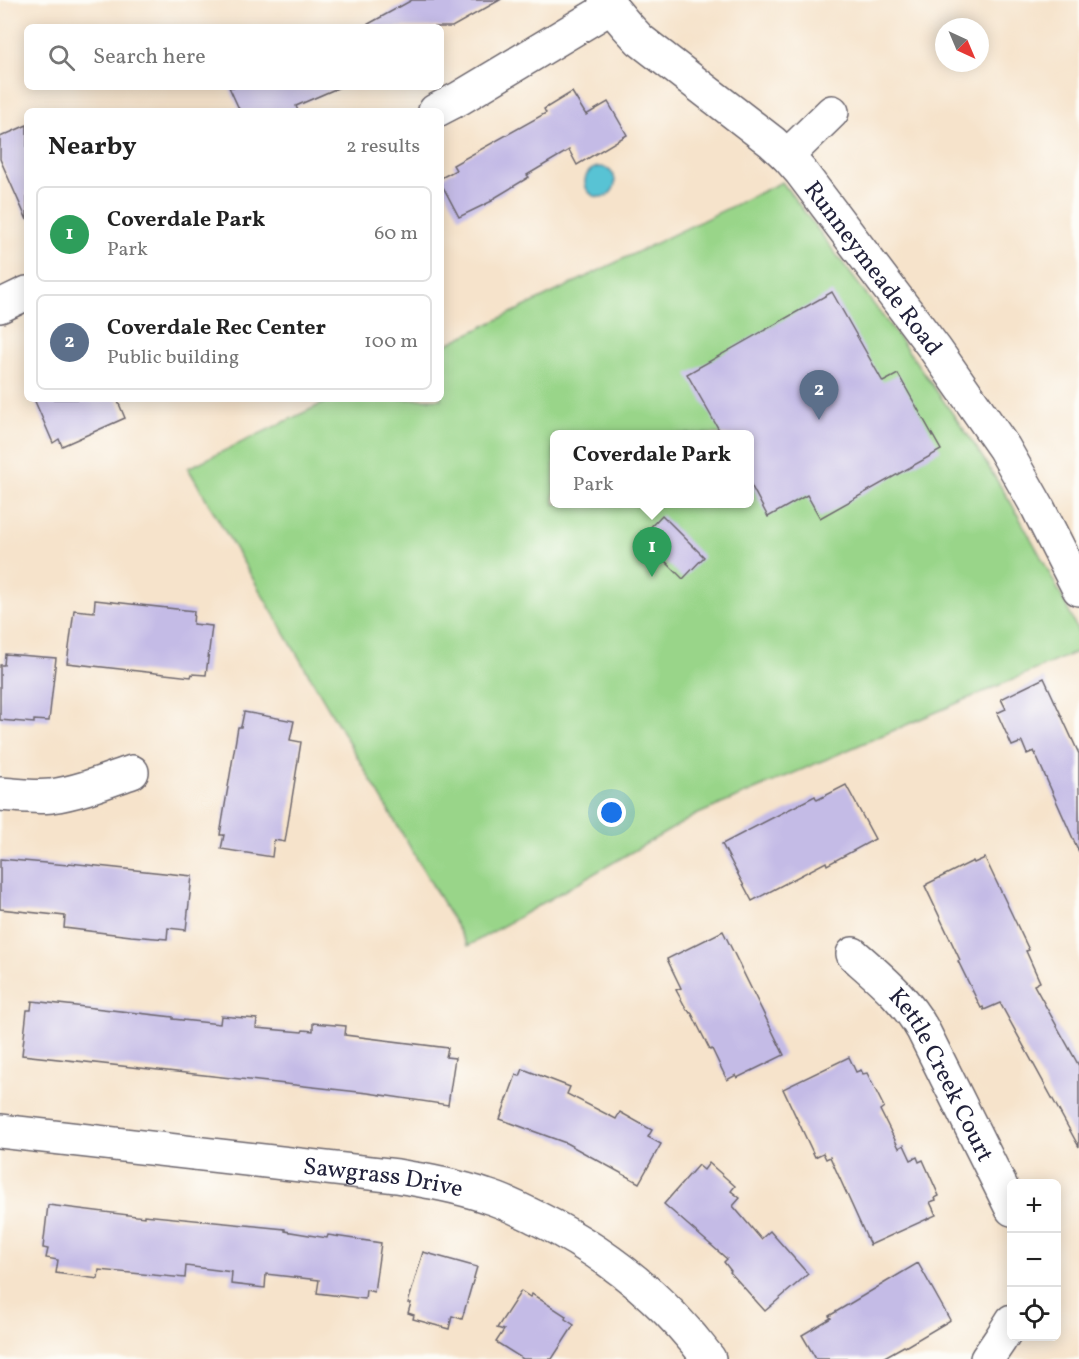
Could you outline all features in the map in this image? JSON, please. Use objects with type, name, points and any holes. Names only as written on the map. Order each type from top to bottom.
[{"type":"street","points":[[441,108],[608,4]]},
{"type":"street","name":"Runneymeade Road","points":[[608,4],[640,40],[754,127],[787,156],[935,349],[1004,448],[1038,508],[1079,589]]},
{"type":"street","points":[[787,156],[832,111]]},
{"type":"street","points":[[0,306],[24,294]]},
{"type":"street","points":[[0,794],[51,796],[132,772]]},
{"type":"street","name":"Kettle Creek Court","points":[[853,954],[914,1013],[1007,1201]]},
{"type":"street","name":"Sawgrass Drive","points":[[1,1137],[397,1176],[459,1187],[488,1196],[565,1233],[615,1265],[684,1328],[709,1359]]},
{"type":"street","points":[[987,1359],[1007,1328]]},
{"type":"green space","points":[[782,182],[899,338],[974,444],[1011,503],[1064,601],[1079,634],[1079,651],[696,815],[468,946],[188,468],[326,402],[444,402],[444,346]]},
{"type":"water","points":[[600,167],[611,171],[615,182],[611,193],[600,197],[589,193],[585,182],[589,171]]},
{"type":"building","points":[[412,0],[500,0],[452,27],[444,27],[444,24],[368,24]]},
{"type":"building","points":[[230,90],[333,90],[296,106],[297,108],[239,108]]},
{"type":"building","points":[[572,92],[586,115],[608,102],[627,135],[577,165],[569,150],[527,175],[529,177],[492,201],[459,217],[444,189],[444,176],[456,170],[453,165],[546,113],[544,109]]},
{"type":"building","points":[[24,126],[24,213],[0,159],[0,137]]},
{"type":"building","points":[[832,292],[883,382],[898,374],[941,450],[820,518],[807,495],[768,517],[754,491],[754,430],[719,430],[687,374]]},
{"type":"building","points":[[35,402],[118,402],[125,418],[62,446],[59,439],[53,443]]},
{"type":"building","points":[[662,515],[704,557],[683,579],[641,537]]},
{"type":"building","points":[[95,600],[194,611],[193,624],[212,626],[206,675],[192,674],[191,677],[67,663],[74,610],[94,612]]},
{"type":"building","points":[[5,654],[56,658],[49,721],[34,720],[34,723],[0,720],[0,665],[4,665]]},
{"type":"building","points":[[1044,678],[1079,754],[1079,852],[1034,751],[1027,754],[1022,742],[1012,746],[997,713],[1006,709],[1001,699]]},
{"type":"building","points":[[244,712],[294,721],[290,740],[301,742],[285,842],[274,840],[272,857],[221,849],[224,835],[220,835],[238,727],[241,727]]},
{"type":"building","points":[[846,785],[875,839],[752,901],[722,844],[815,796],[817,800]]},
{"type":"building","points":[[985,858],[1029,950],[1026,951],[1040,982],[1034,985],[1079,1066],[1079,1147],[1000,1003],[984,1010],[983,1007],[981,1008],[925,886],[973,861],[974,863]]},
{"type":"building","points":[[0,859],[68,865],[69,863],[192,876],[186,930],[168,928],[167,939],[131,936],[64,928],[65,916],[0,909]]},
{"type":"building","points":[[723,931],[784,1055],[737,1078],[736,1075],[727,1080],[712,1049],[710,1050],[691,1012],[687,1010],[676,990],[681,988],[667,959]]},
{"type":"building","points":[[32,1001],[220,1024],[221,1016],[257,1019],[256,1028],[302,1032],[303,1030],[313,1031],[313,1023],[346,1026],[345,1035],[448,1048],[446,1057],[455,1058],[448,1105],[368,1093],[22,1055],[27,1010],[31,1010]]},
{"type":"building","points":[[849,1057],[856,1072],[861,1070],[863,1074],[867,1073],[884,1107],[880,1110],[899,1148],[904,1145],[911,1160],[917,1157],[919,1162],[923,1160],[939,1196],[930,1202],[936,1215],[870,1245],[830,1157],[826,1159],[823,1153],[815,1157],[783,1089]]},
{"type":"building","points":[[523,1069],[570,1087],[567,1094],[616,1119],[620,1112],[652,1130],[648,1137],[661,1144],[639,1183],[566,1143],[500,1119],[516,1075],[520,1076]]},
{"type":"building","points":[[709,1163],[735,1186],[731,1191],[740,1198],[733,1206],[761,1239],[770,1231],[808,1274],[765,1311],[730,1272],[724,1262],[727,1259],[664,1204],[698,1165],[704,1170]]},
{"type":"building","points":[[48,1205],[144,1217],[144,1215],[285,1229],[285,1231],[327,1238],[328,1235],[381,1243],[374,1292],[366,1290],[365,1299],[317,1293],[319,1280],[266,1274],[265,1288],[231,1284],[232,1272],[186,1266],[185,1278],[99,1270],[98,1279],[56,1273],[58,1260],[46,1258],[48,1249],[43,1248]]},
{"type":"building","points":[[423,1252],[477,1267],[462,1319],[452,1316],[449,1329],[413,1319],[414,1315],[408,1313],[411,1303],[408,1303]]},
{"type":"building","points":[[918,1263],[949,1321],[881,1359],[816,1359],[802,1335],[831,1318],[829,1316]]},
{"type":"building","points":[[521,1291],[530,1297],[532,1294],[566,1316],[565,1319],[574,1325],[552,1359],[523,1359],[496,1342],[504,1330],[497,1328]]},
{"type":"place","name":"Coverdale Rec Center","points":[[819,420]]},
{"type":"place","name":"Coverdale Park","points":[[652,577]]}]
